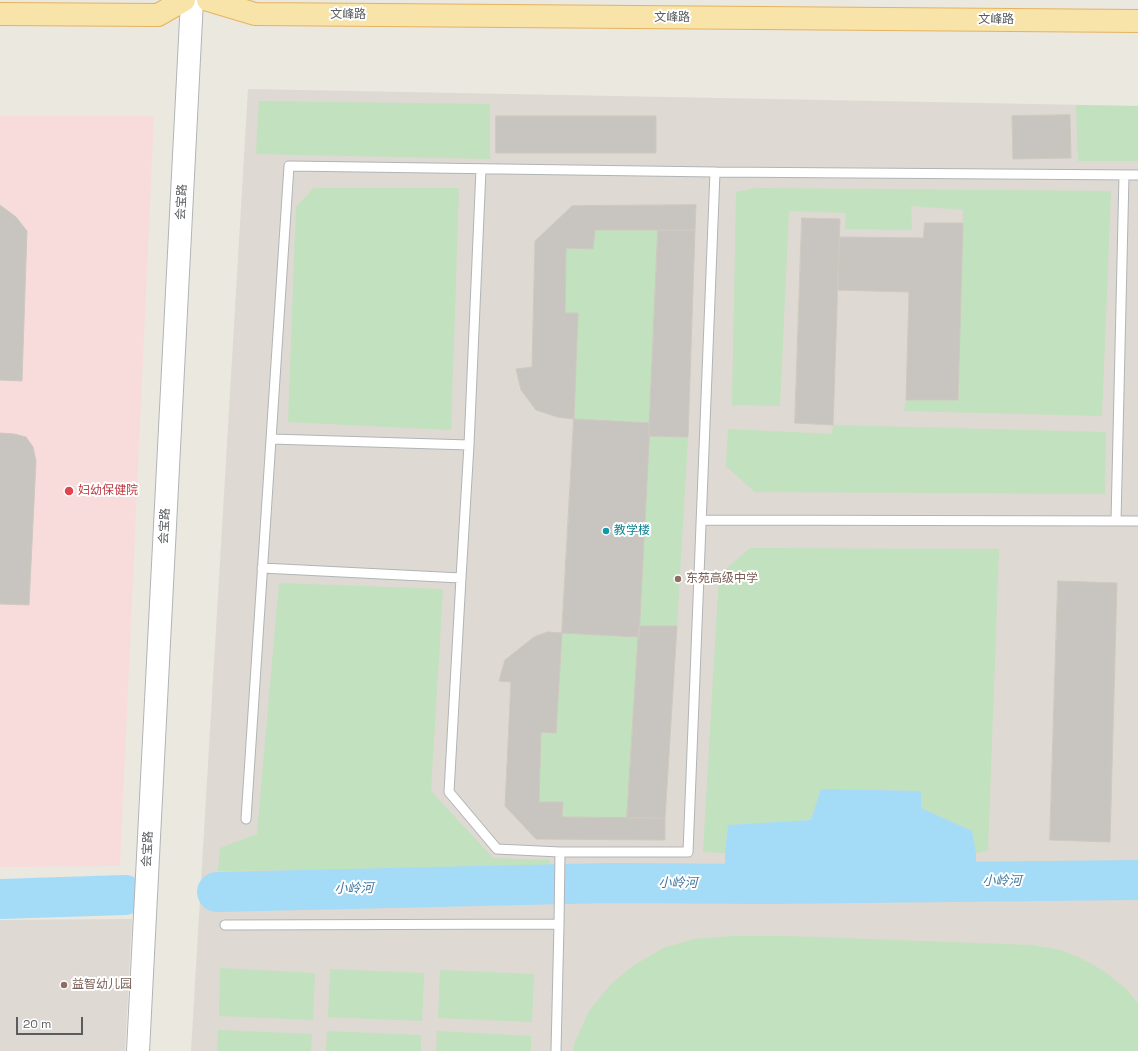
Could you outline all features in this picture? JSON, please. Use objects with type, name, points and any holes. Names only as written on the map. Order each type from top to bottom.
[{"type":"main road","points":[[0,14],[158,15],[184,0]]},
{"type":"main road","name":"文峰路","points":[[208,0],[255,14],[1138,22]]},
{"type":"street","name":"会宝路","points":[[138,1051],[192,0]]},
{"type":"lane","points":[[246,819],[289,166],[715,172],[1138,175]]},
{"type":"lane","points":[[481,169],[469,445],[449,792],[497,850],[560,852],[688,852],[715,172]]},
{"type":"lane","points":[[1116,521],[1124,175]]},
{"type":"lane","points":[[271,439],[469,445]]},
{"type":"lane","points":[[702,520],[1138,521]]},
{"type":"lane","points":[[262,568],[461,578]]},
{"type":"lane","points":[[556,1051],[560,852]]},
{"type":"lane","points":[[225,925],[559,924]]},
{"type":"shaded area","name":"东苑高级中学","points":[[248,89],[1138,106],[1138,1051],[191,1051]]},
{"type":"shaded area","name":"妇幼保健院","points":[[0,116],[154,116],[120,866],[0,867]]},
{"type":"shaded area","name":"益智幼儿园","points":[[132,919],[125,1051],[0,1051],[0,920]]},
{"type":"green space","points":[[259,101],[490,104],[490,159],[256,154]]},
{"type":"green space","points":[[1076,105],[1138,106],[1138,161],[1078,161]]},
{"type":"green space","points":[[314,188],[459,188],[451,430],[288,422],[296,207]]},
{"type":"green space","points":[[756,188],[1111,191],[1102,416],[904,411],[906,400],[958,400],[963,210],[911,206],[912,230],[845,229],[846,213],[789,211],[780,406],[732,405],[736,192]]},
{"type":"green space","points":[[595,230],[658,230],[650,423],[574,419],[578,313],[565,313],[566,248],[593,249]]},
{"type":"green space","points":[[833,425],[1106,432],[1105,494],[755,492],[726,466],[728,429],[832,434]]},
{"type":"green space","points":[[649,436],[688,437],[677,626],[639,626]]},
{"type":"green space","points":[[750,548],[999,549],[988,851],[976,853],[972,831],[921,808],[921,791],[821,789],[811,820],[728,825],[725,853],[703,852],[719,575]]},
{"type":"green space","points":[[279,583],[443,589],[431,791],[493,858],[549,860],[552,868],[218,871],[220,848],[257,834]]},
{"type":"green space","points":[[562,633],[639,637],[627,818],[562,817],[563,802],[539,802],[541,732],[556,733]]},
{"type":"green space","points":[[732,936],[786,936],[1032,945],[1061,950],[1102,970],[1125,988],[1138,1003],[1138,1051],[573,1051],[574,1044],[589,1011],[611,984],[633,966],[663,948],[694,939]]},
{"type":"green space","points":[[220,968],[315,973],[313,1020],[219,1016]]},
{"type":"green space","points":[[330,969],[424,973],[422,1021],[328,1017]]},
{"type":"green space","points":[[440,970],[534,974],[532,1022],[438,1018]]},
{"type":"green space","points":[[218,1030],[312,1034],[311,1051],[217,1051]]},
{"type":"green space","points":[[327,1031],[421,1035],[421,1051],[326,1051]]},
{"type":"green space","points":[[437,1031],[531,1036],[531,1051],[436,1051]]},
{"type":"water","points":[[821,789],[921,791],[921,808],[972,831],[976,853],[976,882],[725,884],[725,853],[728,825],[811,820]]},
{"type":"building","points":[[1070,115],[1071,158],[1013,159],[1012,116]]},
{"type":"building","points":[[496,116],[656,116],[656,153],[496,153]]},
{"type":"building","points":[[0,205],[16,217],[27,231],[22,381],[0,380]]},
{"type":"building","points":[[696,205],[695,230],[595,230],[593,249],[566,248],[565,313],[578,313],[574,419],[557,417],[536,410],[521,390],[516,369],[532,367],[535,241],[572,206]]},
{"type":"building","points":[[802,218],[840,219],[833,425],[795,423]]},
{"type":"building","points":[[925,223],[963,223],[958,400],[906,400],[909,292],[838,290],[839,237],[923,238]]},
{"type":"building","points":[[658,230],[695,230],[688,437],[649,436]]},
{"type":"building","name":"教学楼","points":[[574,419],[650,423],[639,637],[562,633]]},
{"type":"building","points":[[0,433],[26,437],[33,447],[36,461],[29,605],[0,604]]},
{"type":"building","points":[[1058,581],[1117,583],[1110,842],[1050,840]]},
{"type":"building","points":[[639,626],[677,626],[665,818],[627,818]]},
{"type":"building","points":[[548,632],[562,633],[556,733],[541,732],[539,802],[563,802],[562,817],[665,818],[665,840],[536,839],[505,806],[511,682],[499,681],[505,660],[534,637]]},
{"type":"waterway","name":"小岭河","points":[[217,892],[610,883],[768,884],[1138,880]]},
{"type":"waterway","name":"小岭河","points":[[0,899],[125,895]]},
{"type":"place","name":"妇幼保健院","points":[[69,491]]},
{"type":"place","name":"教学楼","points":[[606,531]]},
{"type":"place","name":"东苑高级中学","points":[[678,579]]},
{"type":"place","name":"益智幼儿园","points":[[64,985]]}]
